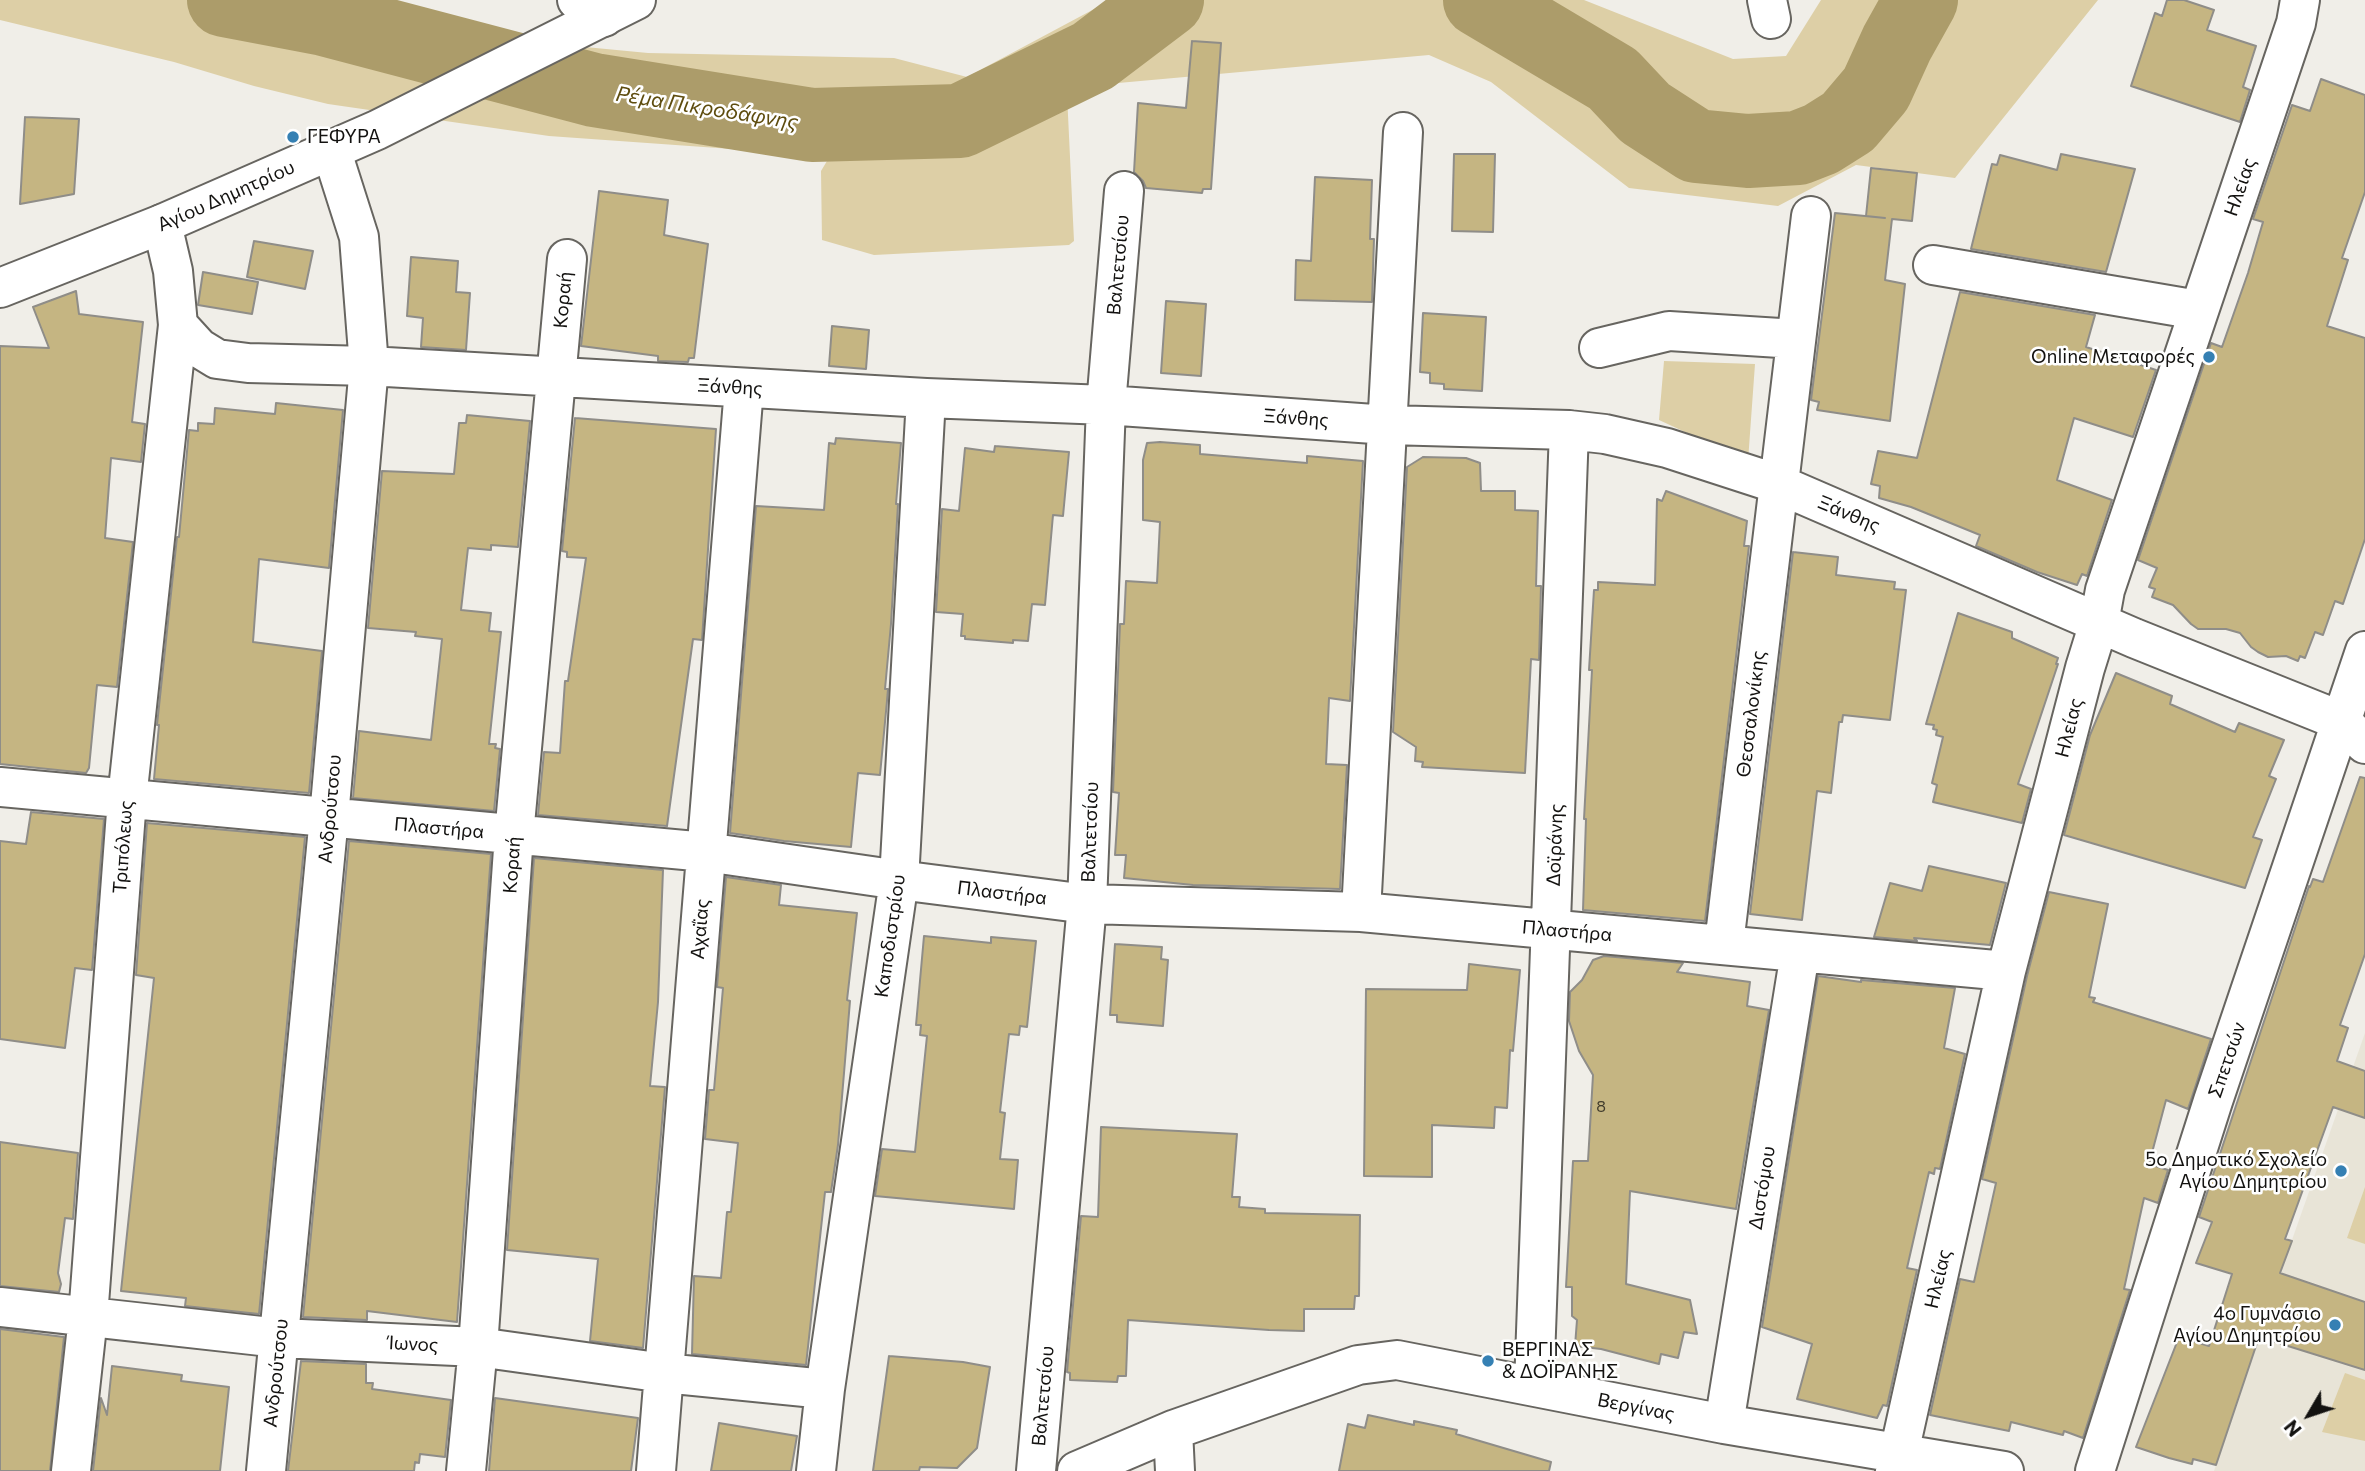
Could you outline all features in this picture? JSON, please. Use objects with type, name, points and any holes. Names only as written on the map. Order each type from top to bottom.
[{"type":"street","name":"Ηλείας","points":[[1897,1462],[2006,971],[2099,623],[2105,590],[2296,23],[2300,0]]},
{"type":"street","name":"Αγίου Δημητρίου","points":[[0,288],[162,224],[377,130],[600,11]]},
{"type":"street","points":[[1361,912],[1403,132]]},
{"type":"street","name":"Ανδρούτσου","points":[[266,1471],[369,366],[359,237],[331,149]]},
{"type":"street","name":"Βαλτετσίου","points":[[1036,1471],[1087,904],[1106,405],[1124,191]]},
{"type":"street","name":"Θεσσαλονίκης","points":[[1724,944],[1811,216]]},
{"type":"street","name":"Τριπόλεως","points":[[71,1471],[88,1317],[127,799],[178,325],[173,271],[162,224]]},
{"type":"street","name":"Κοραή","points":[[466,1471],[478,1347],[514,835],[566,259]]},
{"type":"street","points":[[1933,265],[2198,310]]},
{"type":"street","name":"Ξάνθης","points":[[178,325],[199,348],[217,359],[248,363],[369,366],[926,398],[1106,405],[1388,425],[1569,430],[1605,435],[1667,448],[1778,484],[2353,733]]},
{"type":"street","points":[[1599,348],[1669,331],[1796,339]]},
{"type":"street","name":"Αχαΐας","points":[[656,1471],[744,387]]},
{"type":"street","name":"Καποδιστρίου","points":[[816,1471],[825,1389],[899,880],[926,398]]},
{"type":"street","name":"Δοϊράνης","points":[[1534,1386],[1569,430]]},
{"type":"street","name":"Σπετσών","points":[[2095,1471],[2213,1101],[2353,733],[2365,651]]},
{"type":"street","name":"Πλαστήρα","points":[[0,787],[706,852],[1087,904],[1361,912],[2006,971]]},
{"type":"street","name":"Διστόμου","points":[[1724,1424],[1800,953]]},
{"type":"street","name":"Ίωνος","points":[[0,1307],[279,1338],[478,1347],[664,1373],[825,1389]]},
{"type":"street","name":"Βεργίνας","points":[[1077,1471],[1172,1430],[1358,1365],[1397,1360],[1724,1424],[1897,1462],[2004,1471]]},
{"type":"street","points":[[1172,1430],[1175,1471]]},
{"type":"shaded area","points":[[0,0],[386,0],[449,34],[648,53],[894,58],[967,77],[1111,0],[1584,0],[1733,59],[1786,56],[1821,0],[2098,0],[1955,178],[1856,165],[1778,206],[1629,188],[1491,82],[1429,55],[1085,86],[1067,94],[1074,241],[1069,245],[874,255],[822,240],[821,171],[830,156],[549,136],[328,104],[254,86],[174,62],[0,20]]},
{"type":"shaded area","points":[[1664,361],[1755,364],[1748,461],[1659,420]]},
{"type":"shaded area","points":[[2365,1033],[2365,1471],[2214,1471],[2275,1288]]},
{"type":"shaded area","points":[[2365,1187],[2365,1244],[2347,1238]]},
{"type":"shaded area","points":[[2345,1373],[2365,1380],[2365,1441],[2322,1432]]},
{"type":"building","points":[[2167,0],[2184,0],[2214,10],[2207,30],[2256,46],[2243,87],[2250,90],[2240,122],[2131,86],[2155,13],[2162,16]]},
{"type":"building","points":[[1192,41],[1221,43],[1211,189],[1203,189],[1202,193],[1146,188],[1134,172],[1138,103],[1186,108]]},
{"type":"building","points":[[2321,79],[2365,95],[2365,192],[2342,258],[2348,260],[2327,326],[2365,338],[2365,539],[2343,604],[2335,601],[2323,635],[2315,632],[2305,658],[2300,656],[2298,661],[2286,656],[2268,657],[2251,647],[2240,633],[2226,629],[2198,629],[2173,605],[2152,597],[2155,589],[2149,587],[2157,568],[2138,560],[2211,343],[2222,347],[2248,273],[2263,222],[2253,219],[2292,105],[2310,111]]},
{"type":"building","points":[[25,117],[79,119],[74,194],[20,204]]},
{"type":"building","points":[[1454,154],[1495,154],[1493,232],[1452,231]]},
{"type":"building","points":[[2061,154],[2135,169],[2106,272],[1971,249],[1992,164],[1997,165],[2000,155],[2057,170]]},
{"type":"building","points":[[1871,168],[1917,173],[1912,221],[1892,219],[1885,280],[1905,284],[1890,421],[1817,410],[1819,402],[1811,400],[1835,213],[1885,218],[1866,216]]},
{"type":"building","points":[[1315,177],[1372,180],[1372,302],[1295,300],[1296,260],[1311,261]]},
{"type":"building","points":[[599,191],[668,200],[664,235],[708,244],[694,358],[689,358],[688,362],[658,361],[658,356],[581,346]]},
{"type":"building","points":[[254,241],[313,251],[305,289],[247,277]]},
{"type":"building","points":[[411,257],[458,261],[456,292],[470,293],[466,350],[421,347],[423,318],[407,316]]},
{"type":"building","points":[[203,272],[258,282],[252,314],[198,305]]},
{"type":"building","points":[[76,291],[79,314],[143,322],[132,422],[145,424],[141,462],[111,458],[105,538],[133,542],[117,687],[97,685],[89,768],[86,773],[0,764],[0,346],[49,348],[33,307]]},
{"type":"building","points":[[1960,292],[2095,315],[2086,347],[2156,370],[2133,437],[2074,418],[2057,480],[2112,500],[2087,576],[2082,574],[2077,585],[2037,572],[1976,546],[1980,535],[1911,507],[1879,498],[1880,486],[1871,484],[1878,451],[1917,458]]},
{"type":"building","points":[[1166,301],[1206,304],[1201,376],[1161,373]]},
{"type":"building","points":[[1423,313],[1486,317],[1482,391],[1444,389],[1444,384],[1430,383],[1430,373],[1420,372]]},
{"type":"building","points":[[832,326],[869,330],[866,369],[829,366]]},
{"type":"building","points":[[276,403],[343,410],[329,568],[259,559],[253,642],[322,651],[309,793],[154,779],[157,725],[189,430],[198,431],[198,423],[214,424],[215,408],[275,414]]},
{"type":"building","points":[[467,415],[530,421],[518,547],[491,545],[491,550],[468,548],[461,610],[491,613],[489,631],[501,632],[489,744],[496,744],[495,748],[500,749],[494,811],[353,798],[359,731],[431,740],[442,639],[415,636],[416,632],[368,628],[382,471],[454,474],[459,423],[466,423]]},
{"type":"building","points":[[575,418],[716,429],[702,640],[693,639],[667,826],[538,815],[544,752],[560,753],[565,681],[568,681],[586,558],[567,557],[567,552],[562,551]]},
{"type":"building","points":[[836,438],[901,443],[885,689],[888,689],[880,775],[858,773],[851,847],[730,833],[756,506],[824,510],[829,443],[835,444]]},
{"type":"building","points":[[1147,443],[1200,445],[1200,454],[1307,463],[1307,456],[1363,461],[1350,701],[1329,698],[1326,764],[1347,765],[1340,889],[1193,885],[1124,878],[1126,855],[1115,855],[1119,793],[1113,792],[1120,624],[1124,624],[1126,581],[1157,583],[1160,522],[1143,520],[1143,460]]},
{"type":"building","points":[[995,446],[1069,452],[1063,516],[1053,515],[1045,605],[1032,604],[1028,641],[1013,640],[1013,643],[965,639],[965,636],[961,636],[963,614],[936,612],[942,509],[959,511],[965,448],[994,452]]},
{"type":"building","points":[[1423,457],[1466,458],[1480,463],[1481,491],[1515,491],[1515,510],[1538,511],[1536,586],[1541,586],[1539,660],[1531,659],[1525,773],[1422,767],[1423,762],[1415,761],[1416,747],[1393,732],[1407,467]]},
{"type":"building","points":[[1666,491],[1747,521],[1744,546],[1749,546],[1705,921],[1583,910],[1584,819],[1592,670],[1589,670],[1594,590],[1598,590],[1598,582],[1655,585],[1657,499],[1662,501]]},
{"type":"building","points":[[1793,552],[1838,557],[1836,575],[1895,582],[1894,589],[1906,590],[1890,720],[1843,715],[1842,722],[1839,722],[1831,793],[1817,791],[1802,920],[1750,914]]},
{"type":"building","points":[[1958,613],[2012,632],[2012,638],[2058,658],[2018,784],[2031,789],[2022,823],[1933,802],[1937,785],[1932,783],[1943,737],[1936,735],[1934,725],[1926,724]]},
{"type":"building","points":[[2116,673],[2172,696],[2170,704],[2235,732],[2239,723],[2284,740],[2269,776],[2276,779],[2253,837],[2262,840],[2245,888],[2064,835],[2090,735]]},
{"type":"building","points":[[2360,777],[2365,778],[2365,954],[2340,1025],[2348,1028],[2337,1061],[2365,1071],[2365,1118],[2333,1107],[2285,1239],[2292,1241],[2280,1273],[2365,1302],[2365,1370],[2259,1337],[2216,1465],[2193,1459],[2192,1464],[2169,1458],[2136,1447],[2179,1337],[2209,1346],[2232,1274],[2196,1263],[2212,1222],[2199,1217],[2309,886],[2313,879],[2323,882]]},
{"type":"building","points":[[31,812],[104,819],[92,970],[75,968],[65,1048],[0,1039],[0,841],[26,844]]},
{"type":"building","points":[[147,823],[305,837],[259,1314],[185,1306],[186,1298],[121,1291],[154,978],[136,975]]},
{"type":"building","points":[[349,841],[491,854],[457,1322],[367,1311],[367,1320],[303,1317]]},
{"type":"building","points":[[534,858],[663,870],[658,1002],[650,1086],[665,1087],[643,1348],[590,1341],[598,1259],[507,1250]]},
{"type":"building","points":[[1929,866],[2006,883],[1990,945],[1874,937],[1890,883],[1922,891]]},
{"type":"building","points":[[726,877],[781,885],[779,905],[857,913],[847,1000],[850,1001],[838,1145],[831,1192],[825,1192],[806,1365],[692,1354],[694,1276],[721,1278],[727,1212],[731,1212],[738,1143],[705,1139],[709,1090],[714,1090],[723,988],[717,987]]},
{"type":"building","points":[[2049,892],[2108,904],[2089,997],[2095,998],[2093,1002],[2211,1039],[2188,1109],[2166,1100],[2149,1164],[2168,1170],[2158,1203],[2144,1198],[2124,1289],[2130,1290],[2083,1438],[2064,1431],[2063,1435],[2011,1422],[2009,1431],[1930,1415],[1960,1279],[1974,1282],[1996,1183],[1982,1179],[2027,976]]},
{"type":"building","points":[[924,936],[991,943],[991,937],[1036,941],[1027,1027],[1020,1026],[1019,1035],[1009,1034],[1000,1112],[1005,1113],[1000,1159],[1018,1160],[1014,1209],[875,1196],[882,1149],[915,1152],[927,1036],[920,1035],[921,1025],[916,1025]]},
{"type":"building","points":[[1115,944],[1162,947],[1161,959],[1168,960],[1163,1026],[1117,1022],[1117,1015],[1110,1015]]},
{"type":"building","points":[[1604,956],[1683,963],[1677,972],[1750,982],[1747,1006],[1769,1010],[1736,1209],[1630,1191],[1626,1284],[1690,1300],[1697,1334],[1684,1332],[1678,1358],[1661,1354],[1659,1364],[1601,1349],[1575,1346],[1577,1320],[1572,1316],[1572,1287],[1566,1287],[1573,1161],[1588,1161],[1593,1075],[1579,1051],[1569,1021],[1570,992],[1582,980],[1593,960]]},
{"type":"building","points":[[1469,964],[1520,970],[1513,1051],[1510,1050],[1507,1108],[1495,1107],[1494,1128],[1432,1125],[1432,1177],[1364,1176],[1366,989],[1467,990]]},
{"type":"building","points":[[1818,976],[1861,982],[1955,988],[1944,1048],[1965,1054],[1940,1169],[1935,1168],[1934,1174],[1929,1172],[1907,1268],[1917,1270],[1887,1406],[1883,1405],[1877,1418],[1797,1399],[1812,1344],[1762,1327]]},
{"type":"building","points":[[1101,1127],[1237,1134],[1232,1197],[1240,1197],[1239,1207],[1265,1209],[1265,1213],[1360,1215],[1359,1296],[1355,1296],[1354,1309],[1304,1309],[1304,1331],[1128,1320],[1126,1376],[1118,1376],[1117,1382],[1070,1380],[1070,1373],[1067,1372],[1081,1216],[1098,1217]]},
{"type":"building","points":[[0,1142],[78,1153],[73,1219],[65,1218],[58,1273],[61,1284],[59,1292],[0,1286]]},
{"type":"building","points":[[0,1329],[64,1337],[50,1471],[0,1471]]},
{"type":"building","points":[[889,1356],[990,1367],[977,1448],[957,1468],[920,1467],[919,1471],[873,1471]]},
{"type":"building","points":[[301,1361],[366,1364],[366,1383],[373,1383],[372,1389],[451,1400],[445,1457],[420,1454],[414,1471],[288,1471]]},
{"type":"building","points":[[112,1366],[182,1375],[181,1381],[229,1387],[220,1471],[93,1471],[101,1398],[107,1415]]},
{"type":"building","points":[[495,1398],[638,1418],[631,1471],[489,1471]]},
{"type":"building","points":[[1368,1415],[1414,1425],[1414,1421],[1457,1430],[1456,1434],[1551,1462],[1549,1471],[1339,1471],[1348,1424],[1365,1428]]},
{"type":"building","points":[[719,1423],[797,1436],[791,1471],[711,1471]]},
{"type":"waterway","name":"Ρέμα Πικροδάφνης","points":[[224,0],[324,19],[594,90],[812,125],[960,121],[1093,56],[1167,0]]},
{"type":"waterway","name":"Ρέμα Πικροδάφνης","points":[[1480,0],[1613,79],[1645,113],[1696,146],[1748,151],[1798,148],[1821,139],[1848,122],[1876,89],[1921,0]]},
{"type":"place","name":"ΓΕΦΥΡΑ","points":[[293,137]]},
{"type":"place","name":"Online Μεταφορές","points":[[2209,357]]},
{"type":"place","name":"5ο Δημοτικό Σχολείο Αγίου Δημητρίου","points":[[2341,1171]]},
{"type":"place","name":"4o Γυμνάσιο Αγίου Δημητρίου","points":[[2335,1325]]},
{"type":"place","name":"ΒΕΡΓΙΝΑΣ & ΔΟΪΡΑΝΗΣ","points":[[1488,1361]]}]
